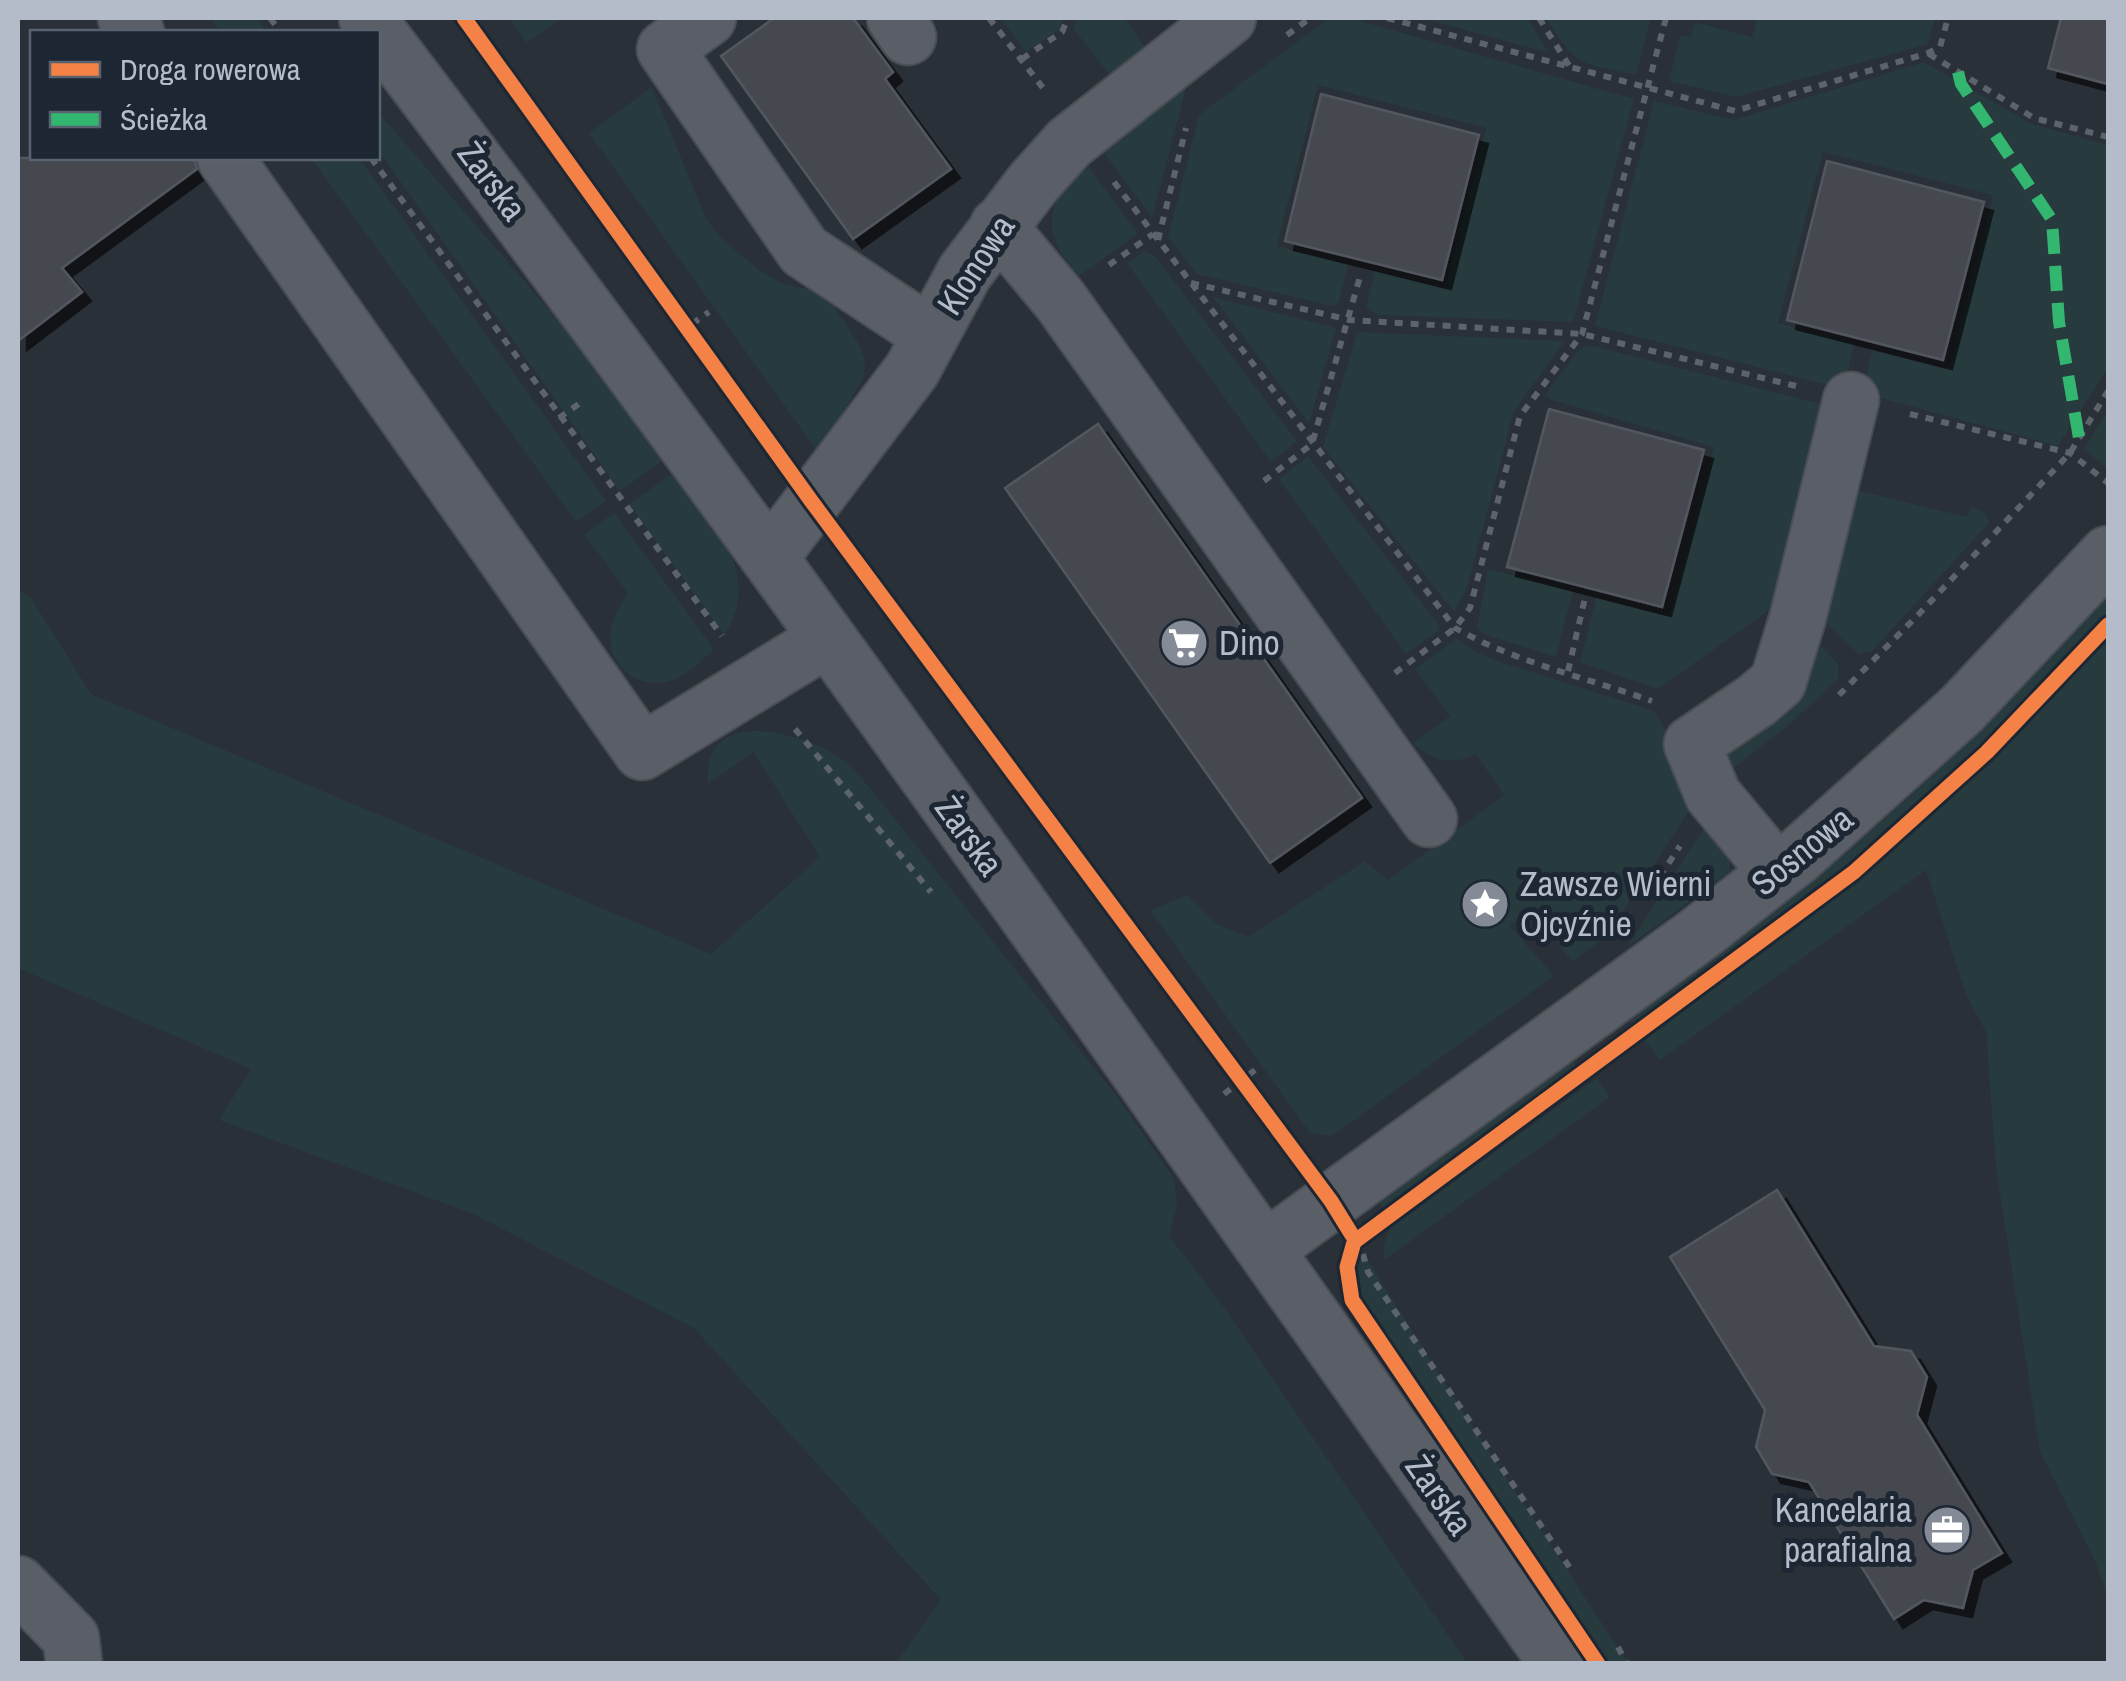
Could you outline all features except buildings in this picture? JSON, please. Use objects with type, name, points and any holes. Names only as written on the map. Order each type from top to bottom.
[{"type":"street","points":[[708,18],[659,34],[804,251],[931,335]]},
{"type":"street","name":"Klonowa","points":[[771,556],[912,370],[965,272],[1034,182],[1080,135],[1228,18]]},
{"type":"street","name":"Żarska","points":[[380,35],[771,556],[1558,1664]]},
{"type":"street","points":[[226,160],[642,752],[827,639]]},
{"type":"street","points":[[998,226],[1060,300],[1429,819]]},
{"type":"street","points":[[1777,872],[1713,795],[1692,744],[1778,682],[1852,400]]},
{"type":"street","name":"Sosnowa","points":[[1266,1249],[1700,933],[1777,872],[1962,709],[2108,554]]},
{"type":"street","points":[[18,1584],[72,1638],[74,1664]]},
{"type":"path","points":[[989,18],[1456,628],[1484,645],[1656,702],[1692,744]]},
{"type":"path","points":[[1022,59],[1062,32],[1068,18]]},
{"type":"path","points":[[1278,41],[1310,18]]},
{"type":"path","points":[[1387,18],[1734,111],[1928,53],[1940,47],[1948,18]]},
{"type":"path","points":[[1539,18],[1570,68]]},
{"type":"path","points":[[1348,706],[1456,628],[1470,608],[1520,416],[1582,334],[1666,18]]},
{"type":"path","points":[[1928,53],[2034,118],[2108,137]]},
{"type":"path","points":[[1158,240],[1187,124]]},
{"type":"path","points":[[1216,520],[1312,444],[1361,273]]},
{"type":"path","points":[[1190,284],[1350,320],[1582,334],[2070,453],[2108,483]]},
{"type":"path","points":[[676,312],[698,343]]},
{"type":"path","points":[[1568,671],[1585,598]]},
{"type":"path","points":[[1229,1065],[1252,1096]]},
{"type":"path","points":[[1347,1266],[1360,1242]]},
{"type":"path","points":[[1360,1242],[1368,1272],[1576,1578]]},
{"type":"path","points":[[1617,1646],[1627,1664]]},
{"type":"green space","points":[[210,18],[256,18],[265,30],[219,30]]},
{"type":"green space","points":[[509,18],[562,18],[527,43]]},
{"type":"green space","points":[[1000,18],[1064,18],[1060,29],[1026,52]]},
{"type":"green space","points":[[1077,18],[1124,18],[1147,49],[1112,78],[1073,28]]},
{"type":"green space","points":[[1329,18],[1350,18],[1634,99],[1573,322],[1377,315],[1366,306],[1375,271],[1445,289],[1486,128],[1318,85],[1277,246],[1348,265],[1339,302],[1332,306],[1197,274],[1168,237],[1199,115]]},
{"type":"green space","points":[[1422,18],[1527,18],[1549,53]]},
{"type":"green space","points":[[1546,18],[1651,18],[1636,75],[1582,61],[1566,47]]},
{"type":"green space","points":[[1757,18],[1935,18],[1928,44],[1736,97],[1669,81],[1680,36],[1691,36],[1695,22],[1752,37]]},
{"type":"green space","points":[[1924,62],[2032,124],[2108,145],[2108,368],[2058,446],[1862,393],[1872,350],[1949,370],[1993,195],[1823,152],[1778,323],[1854,344],[1844,389],[1595,326],[1654,101],[1734,120]]},
{"type":"green space","points":[[652,87],[706,219],[723,240],[763,273],[786,285],[815,290],[829,299],[860,346],[865,360],[864,376],[820,455],[589,133]]},
{"type":"green space","points":[[1186,88],[1152,218],[1104,153]]},
{"type":"green space","points":[[380,114],[583,349],[665,459],[620,491],[380,153]]},
{"type":"green space","points":[[312,160],[360,160],[606,501],[576,522]]},
{"type":"green space","points":[[1089,167],[1138,234],[1079,276],[1058,246],[1052,218],[1062,192]]},
{"type":"green space","points":[[1144,251],[1154,255],[1297,441],[1271,462],[1127,263]]},
{"type":"green space","points":[[1213,297],[1336,328],[1309,423]]},
{"type":"green space","points":[[1357,332],[1565,341],[1514,411],[1467,588],[1454,612],[1323,447]]},
{"type":"green space","points":[[1588,345],[1830,406],[1785,599],[1658,689],[1580,662],[1596,598],[1669,616],[1714,447],[1545,395],[1579,350]]},
{"type":"green space","points":[[2108,409],[2108,469],[2084,449]]},
{"type":"green space","points":[[1308,456],[1439,625],[1438,631],[1406,654],[1279,479]]},
{"type":"green space","points":[[675,472],[718,530],[736,569],[739,590],[725,636],[629,504]]},
{"type":"green space","points":[[1843,487],[1967,517],[1972,506],[1987,515],[1989,523],[1872,651],[1859,654],[1815,612]]},
{"type":"green space","points":[[614,513],[714,649],[688,672],[670,681],[646,682],[635,678],[613,653],[612,624],[628,593],[584,534]]},
{"type":"green space","points":[[1488,569],[1573,591],[1556,657],[1486,635],[1477,628]]},
{"type":"green space","points":[[18,590],[31,598],[91,694],[711,954],[820,857],[753,752],[708,784],[710,759],[720,742],[757,731],[780,734],[803,740],[842,759],[870,788],[1119,1099],[1174,1179],[1177,1206],[1169,1236],[1221,1303],[1467,1663],[896,1663],[941,1600],[694,1328],[473,1214],[219,1120],[251,1069],[18,968]]},
{"type":"green space","points":[[2108,596],[2108,1598],[2094,1558],[2040,1452],[1996,1168],[1986,1032],[1967,997],[1926,870],[1660,1060],[1628,1019],[1783,903],[1886,818],[2000,710]]},
{"type":"green space","points":[[1807,631],[1838,664],[1838,679],[1790,724],[1731,770],[1720,758]]},
{"type":"green space","points":[[1457,638],[1497,661],[1654,711],[1677,749],[1695,802],[1608,934],[1573,962],[1532,907],[1510,926],[1554,976],[1332,1136],[1310,1133],[1150,910],[1187,895],[1217,924],[1248,937],[1365,861],[1388,880],[1504,795],[1476,754],[1443,760],[1413,743],[1450,716],[1415,669]]},
{"type":"green space","points":[[1710,819],[1731,845],[1729,872],[1626,948]]},
{"type":"green space","points":[[1573,1060],[1577,1068],[1384,1209],[1379,1203]]},
{"type":"green space","points":[[1597,1078],[1610,1097],[1384,1260],[1389,1229]]},
{"type":"green space","points":[[1352,1235],[1628,1663],[1597,1663],[1362,1321],[1346,1286],[1345,1252]]},
{"type":"marked path","points":[[1958,72],[1961,84],[2052,220],[2059,322],[2079,438]]},
{"type":"cycle path","points":[[464,18],[812,502],[1331,1201],[1352,1235]]},
{"type":"cycle path","points":[[1598,1664],[1352,1300],[1347,1267],[1354,1242],[1854,872],[1987,752],[2108,625]]},
{"type":"place","name":"Dino","points":[[1184,643]]},
{"type":"place","name":"Zawsze Wierni Ojcyźnie","points":[[1485,904]]},
{"type":"place","name":"Kancelaria parafialna","points":[[1947,1530]]}]
